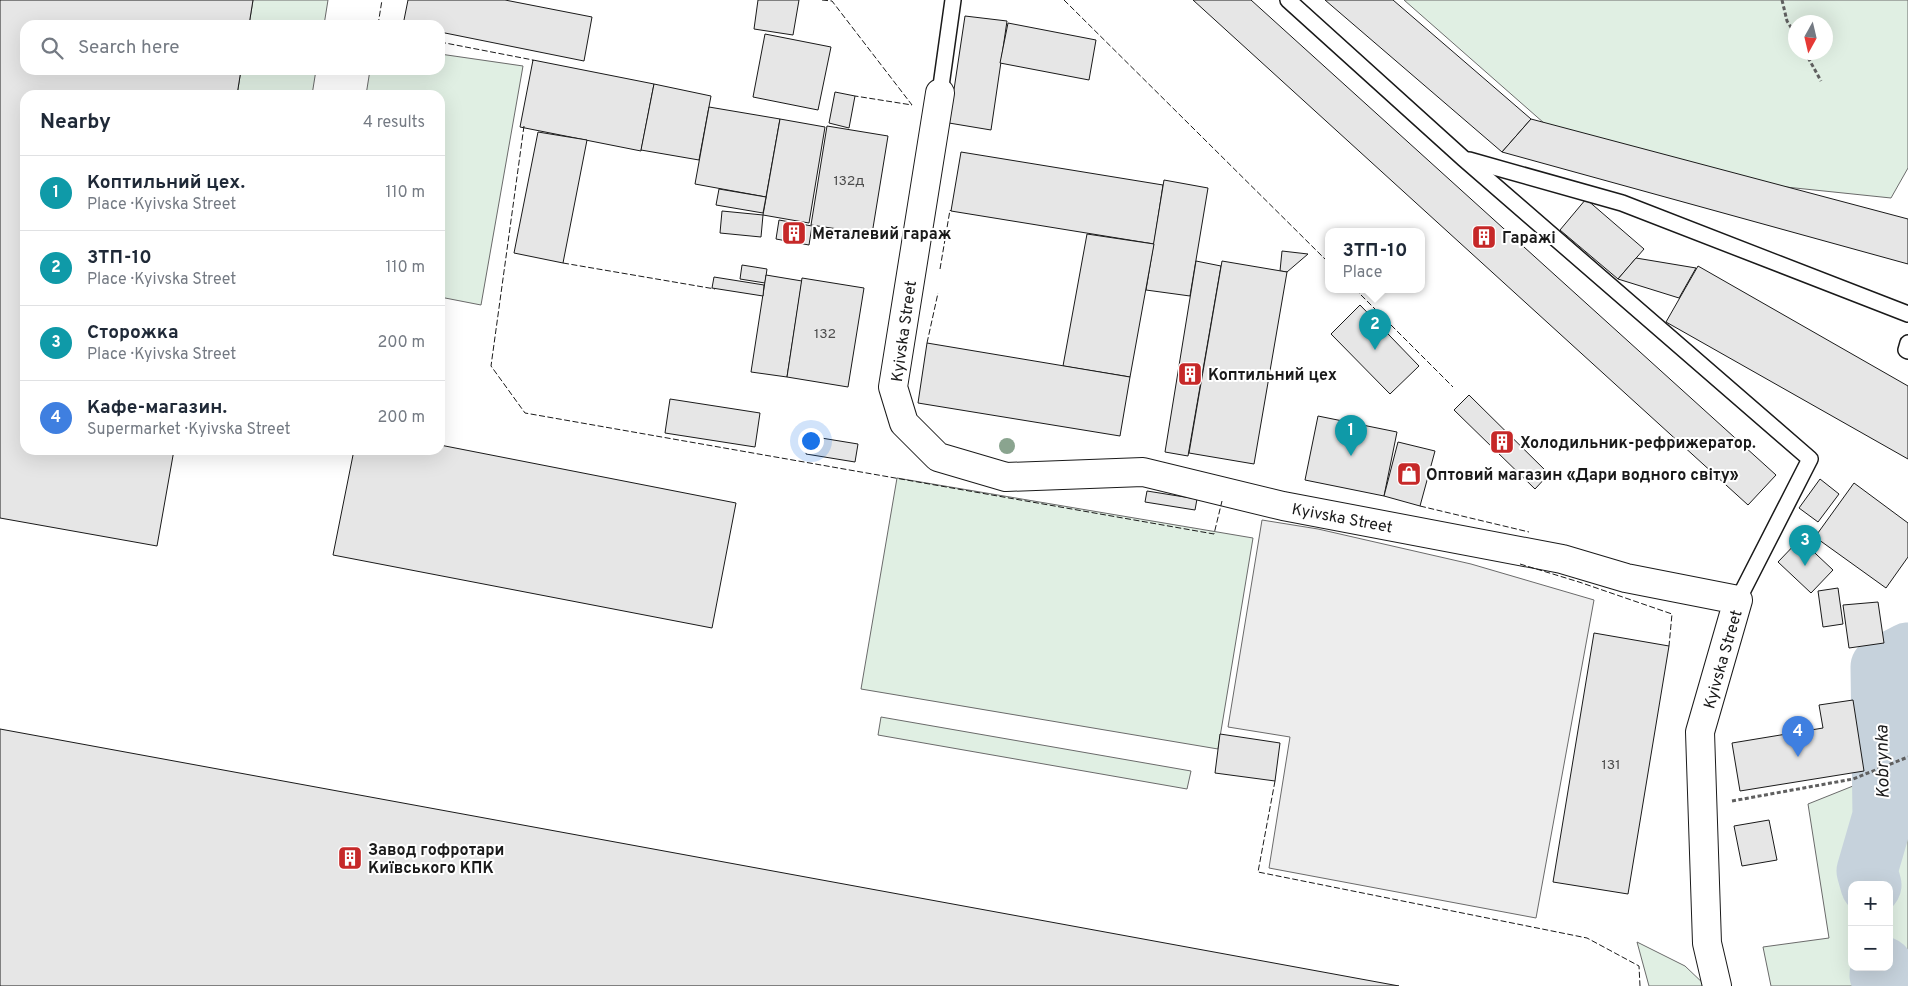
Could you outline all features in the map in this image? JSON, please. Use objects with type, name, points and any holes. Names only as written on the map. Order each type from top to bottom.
[{"type":"street","name":"Kyivska Street","points":[[940,93],[893,387],[904,423],[938,457],[1006,477],[1143,472],[1283,506],[1562,559],[1626,578],[1738,600],[1700,732],[1707,943],[1717,986]]},
{"type":"lane","points":[[940,93],[953,0]]},
{"type":"lane","points":[[1288,0],[1464,159],[1810,459],[1738,600]]},
{"type":"lane","points":[[1464,159],[1622,202],[1908,314]]},
{"type":"lane","points":[[1908,343],[1906,350],[1908,351]]},
{"type":"path","points":[[1782,0],[1788,23]]},
{"type":"path","points":[[1809,60],[1821,81]]},
{"type":"path","points":[[1730,802],[1853,779],[1908,757]]},
{"type":"green space","points":[[253,0],[328,0],[325,20],[250,20]]},
{"type":"green space","points":[[1404,0],[1908,0],[1908,168],[1891,198],[1594,167]]},
{"type":"green space","points":[[445,55],[523,66],[481,305],[445,298],[445,90],[367,90],[369,75],[445,75]]},
{"type":"green space","points":[[240,75],[315,75],[313,90],[238,90]]},
{"type":"green space","points":[[897,478],[1253,538],[1218,749],[861,689]]},
{"type":"green space","points":[[881,717],[1191,771],[1187,789],[878,735]]},
{"type":"green space","points":[[1908,764],[1908,958],[1889,986],[1771,986],[1763,947],[1829,938],[1808,804]]},
{"type":"green space","points":[[1637,942],[1685,966],[1706,986],[1649,986]]},
{"type":"shaded area","points":[[1262,520],[1318,529],[1471,564],[1594,600],[1536,918],[1269,868],[1290,737],[1228,727]]},
{"type":"building","points":[[0,0],[253,0],[250,20],[20,20],[20,75],[240,75],[238,90],[20,90],[20,455],[173,455],[157,546],[0,518]]},
{"type":"building","points":[[408,0],[505,0],[592,17],[584,61],[445,33],[445,20],[404,20]]},
{"type":"building","points":[[758,0],[799,0],[793,35],[754,29]]},
{"type":"building","name":"Гаражі","points":[[1193,0],[1251,0],[1776,475],[1748,505]]},
{"type":"building","points":[[1325,0],[1393,0],[1531,119],[1502,152]]},
{"type":"building","points":[[965,16],[1007,21],[991,130],[949,123]]},
{"type":"building","points":[[1008,23],[1096,40],[1089,80],[1000,63]]},
{"type":"building","points":[[765,34],[831,47],[818,110],[753,97]]},
{"type":"building","points":[[533,60],[654,84],[641,151],[520,127]]},
{"type":"building","points":[[654,84],[711,96],[699,160],[641,150]]},
{"type":"building","points":[[835,92],[855,96],[849,128],[829,123]]},
{"type":"building","points":[[709,107],[780,119],[766,197],[695,184]]},
{"type":"building","points":[[780,119],[825,127],[809,223],[763,215]]},
{"type":"building","points":[[1531,119],[1908,219],[1908,264],[1502,152]]},
{"type":"building","points":[[827,126],[888,136],[872,234],[811,225]]},
{"type":"building","points":[[538,132],[587,140],[563,263],[514,253]]},
{"type":"building","points":[[961,152],[1163,185],[1154,244],[951,211]]},
{"type":"building","points":[[1164,180],[1208,188],[1190,296],[1146,290]]},
{"type":"building","points":[[719,189],[766,197],[763,213],[716,205]]},
{"type":"building","points":[[1586,199],[1644,249],[1618,279],[1560,230]]},
{"type":"building","points":[[722,211],[763,215],[761,237],[720,233]]},
{"type":"building","name":"Металевий гараж","points":[[779,220],[812,226],[809,245],[776,239]]},
{"type":"building","points":[[1087,234],[1154,244],[1130,377],[1063,366]]},
{"type":"building","points":[[1282,251],[1308,254],[1287,272],[1280,271]]},
{"type":"building","points":[[1636,258],[1696,268],[1679,298],[1618,279]]},
{"type":"building","name":"Коптильний цех","points":[[1196,261],[1221,266],[1188,456],[1165,452]]},
{"type":"building","points":[[1222,261],[1287,272],[1254,464],[1189,453]]},
{"type":"building","points":[[742,265],[767,269],[765,283],[740,279]]},
{"type":"building","points":[[1698,266],[1908,386],[1908,459],[1666,322]]},
{"type":"building","points":[[766,275],[802,281],[787,377],[751,372]]},
{"type":"building","points":[[714,277],[764,285],[763,296],[712,288]]},
{"type":"building","points":[[802,278],[864,288],[848,387],[787,377]]},
{"type":"building","points":[[1360,305],[1419,366],[1390,394],[1331,334]]},
{"type":"building","points":[[927,343],[1130,377],[1120,436],[918,403]]},
{"type":"building","name":"Холодильник-рефрижератор.","points":[[1469,395],[1549,474],[1535,489],[1454,410]]},
{"type":"building","points":[[670,399],[760,413],[755,447],[665,433]]},
{"type":"building","points":[[1318,416],[1397,432],[1384,496],[1305,480]]},
{"type":"building","points":[[809,436],[858,444],[855,462],[806,454]]},
{"type":"building","name":"Оптовий магазин «Дари водного світу»","points":[[1398,442],[1435,451],[1420,506],[1384,496]]},
{"type":"building","points":[[445,446],[736,503],[712,628],[333,555],[353,455],[445,455]]},
{"type":"building","points":[[1820,479],[1839,494],[1818,522],[1799,508]]},
{"type":"building","points":[[1854,483],[1908,523],[1908,557],[1886,588],[1815,537]]},
{"type":"building","points":[[1147,491],[1197,499],[1195,510],[1145,502]]},
{"type":"building","points":[[1800,539],[1833,570],[1811,593],[1778,562]]},
{"type":"building","points":[[1838,588],[1843,624],[1823,627],[1818,591]]},
{"type":"building","points":[[1878,602],[1884,643],[1849,648],[1843,605]]},
{"type":"building","points":[[1594,633],[1669,646],[1628,894],[1553,882]]},
{"type":"building","points":[[1853,700],[1864,771],[1740,791],[1732,743],[1823,728],[1819,705]]},
{"type":"building","name":"Завод гофротари Київського КПК","points":[[0,729],[1399,986],[0,986]]},
{"type":"building","points":[[1220,734],[1280,743],[1275,781],[1215,773]]},
{"type":"building","points":[[1769,820],[1777,860],[1742,866],[1734,826]]},
{"type":"waterway","name":"Kobrynka","points":[[1870,881],[1867,871],[1883,816],[1881,667],[1908,653]]},
{"type":"waterway","name":"Kobrynka","points":[[1882,971],[1880,975],[1889,986]]},
{"type":"fence","points":[[379,20],[382,0]]},
{"type":"fence","points":[[822,0],[832,1],[912,105],[855,96]]},
{"type":"fence","points":[[1064,0],[1325,259]]},
{"type":"fence","points":[[445,43],[533,61]]},
{"type":"fence","points":[[524,126],[491,366],[525,413],[1214,534],[1222,501]]},
{"type":"fence","points":[[940,269],[951,211]]},
{"type":"fence","points":[[563,263],[715,289]]},
{"type":"fence","points":[[927,343],[938,293]]},
{"type":"fence","points":[[1359,293],[1453,387]]},
{"type":"fence","points":[[1420,506],[1529,532]]},
{"type":"fence","points":[[1520,564],[1672,614],[1669,646]]},
{"type":"fence","points":[[1275,781],[1258,872],[1587,938],[1639,966],[1640,986]]},
{"type":"place","name":"Металевий гараж","points":[[794,233]]},
{"type":"place","name":"Гаражі","points":[[1484,237]]},
{"type":"place","name":"3ТП-10","points":[[1375,350]]},
{"type":"place","name":"Коптильний цех","points":[[1190,374]]},
{"type":"place","name":"Холодильник-рефрижератор.","points":[[1502,442]]},
{"type":"place","name":"Коптильний цех.","points":[[1351,456]]},
{"type":"place","name":"Оптовий магазин «Дари водного світу»","points":[[1409,474]]},
{"type":"place","name":"Сторожка","points":[[1805,566]]},
{"type":"place","name":"Кафе-магазин.","points":[[1798,757]]},
{"type":"place","name":"Завод гофротари Київського КПК","points":[[350,858]]}]
